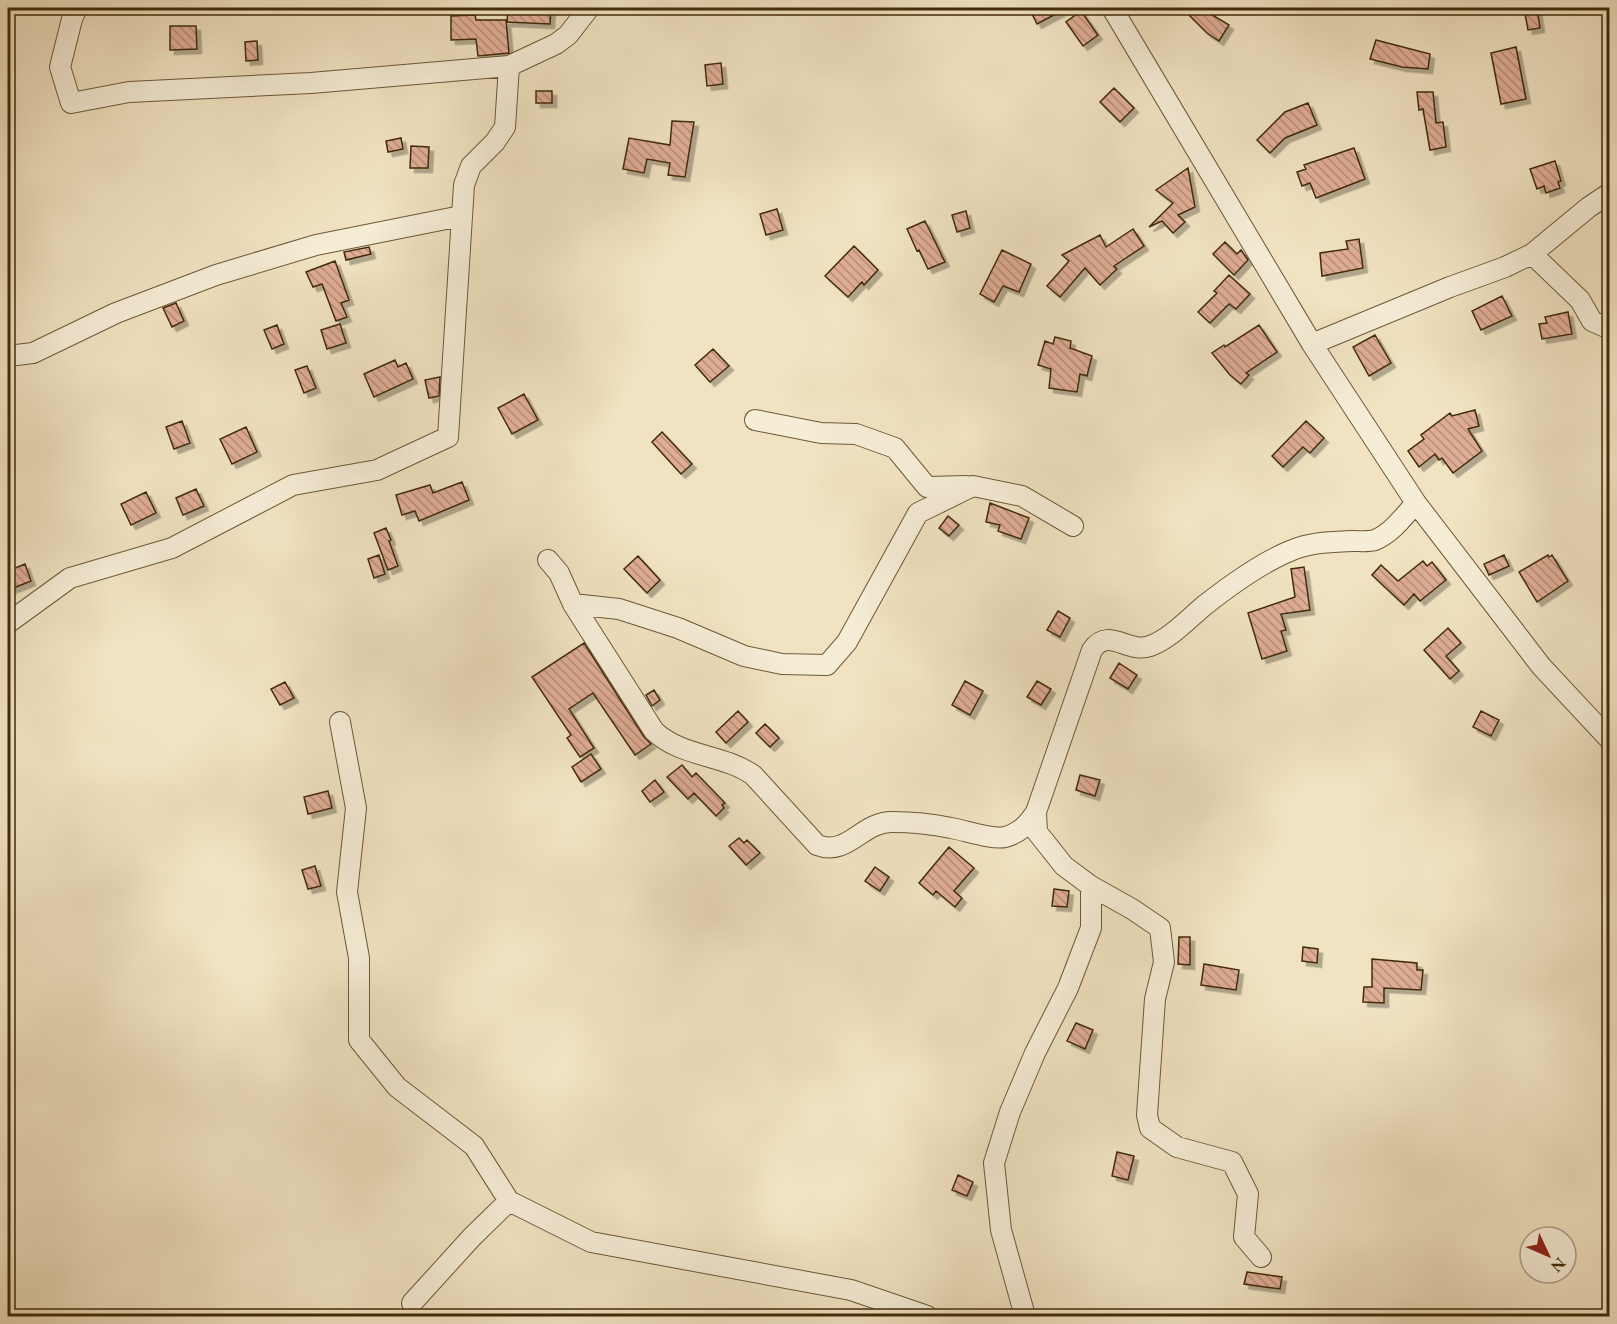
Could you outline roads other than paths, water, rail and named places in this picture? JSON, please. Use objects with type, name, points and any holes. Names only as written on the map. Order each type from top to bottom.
[{"type":"street","points":[[77,8],[60,67],[71,103],[129,92],[311,83],[509,66],[556,44],[568,35],[589,8]]},
{"type":"street","points":[[1118,10],[1312,344],[1416,503],[1541,666],[1610,740]]},
{"type":"street","points":[[8,623],[70,578],[172,548],[293,485],[377,470],[448,437],[464,185],[471,166],[495,142],[505,127],[509,66]]},
{"type":"street","points":[[1312,344],[1532,254],[1589,207],[1610,193]]},
{"type":"street","points":[[8,356],[33,353],[116,313],[216,275],[316,245],[461,216]]},
{"type":"street","points":[[1532,254],[1580,300],[1592,321],[1610,329]]},
{"type":"street","points":[[754,420],[821,433],[856,434],[895,448],[927,487],[973,486],[1022,496],[1073,526]]},
{"type":"street","points":[[573,604],[619,609],[678,628],[744,656],[782,664],[827,665],[847,642],[918,513],[973,486]]},
{"type":"street","points":[[548,560],[559,573],[573,604],[654,731],[664,741],[677,747],[742,768],[753,776],[817,845],[827,849],[838,848],[876,824],[891,822],[948,827],[1002,838],[1017,832],[1036,812],[1092,650],[1098,642],[1106,639],[1136,648],[1147,647],[1158,642],[1209,602],[1270,561],[1304,545],[1322,542],[1374,541],[1389,532],[1416,503]]},
{"type":"street","points":[[340,722],[356,808],[347,892],[359,958],[359,1040],[398,1087],[474,1146],[509,1201],[591,1242],[851,1290],[927,1317]]},
{"type":"street","points":[[1036,812],[1037,832],[1064,866],[1091,886],[1160,928],[1164,962],[1155,999],[1147,1115],[1150,1128],[1177,1147],[1232,1162],[1248,1194],[1244,1237],[1261,1257]]},
{"type":"street","points":[[1024,1317],[1001,1230],[994,1163],[1010,1112],[1035,1053],[1068,988],[1090,928],[1091,886]]},
{"type":"street","points":[[412,1303],[509,1201]]}]
